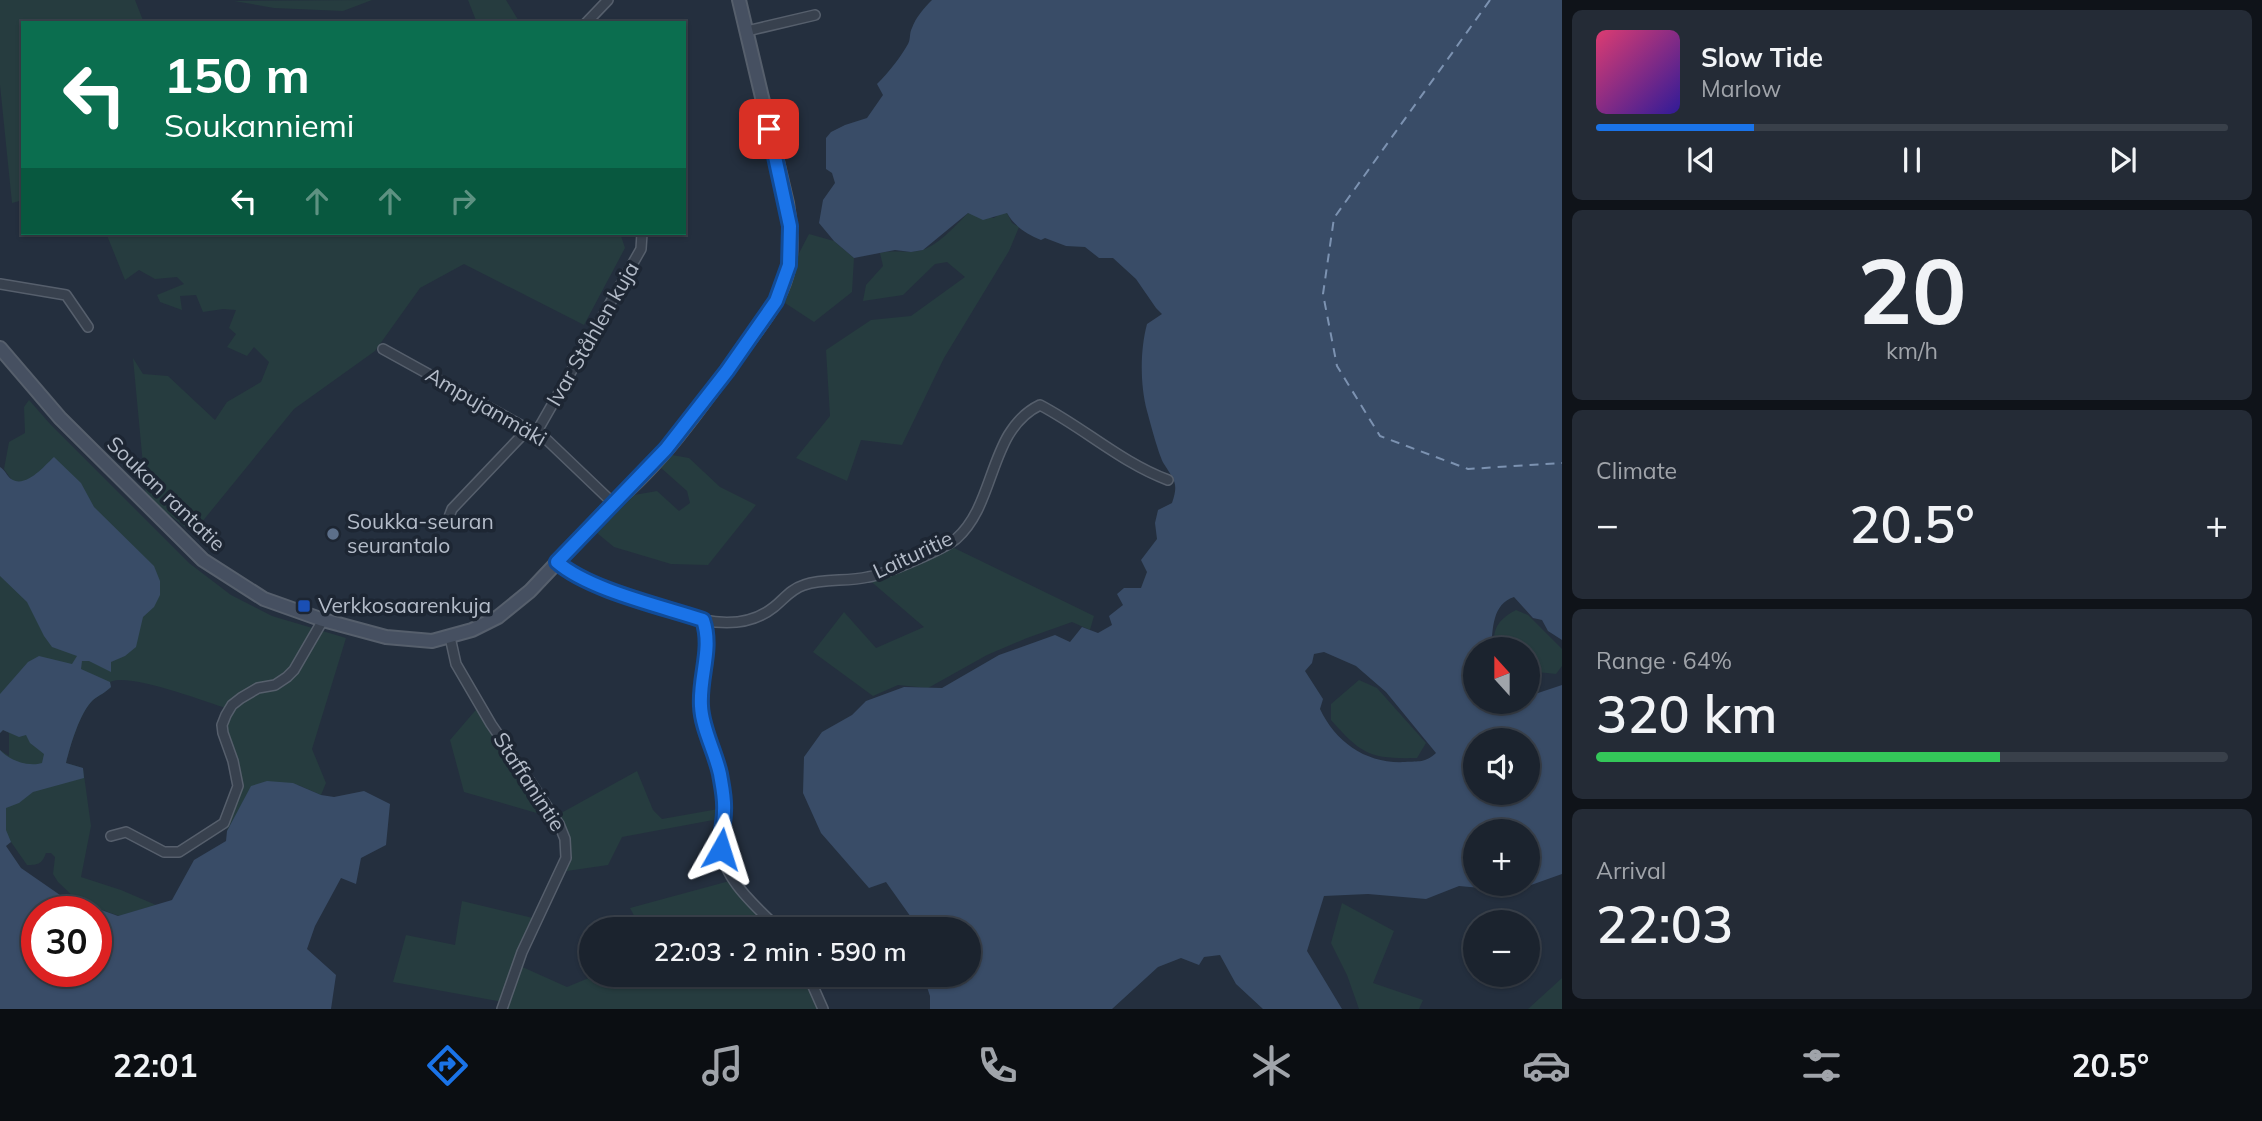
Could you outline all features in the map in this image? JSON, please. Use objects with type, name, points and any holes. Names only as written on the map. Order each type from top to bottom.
[{"type":"street","points":[[588,21],[608,0]]},
{"type":"street","name":"Soukan rantatie","points":[[0,348],[60,418],[204,560],[264,599],[323,620],[386,637],[432,641],[472,630],[498,617],[530,591],[666,449],[776,301],[785,281],[791,249],[787,203],[739,0]]},
{"type":"street","points":[[747,32],[815,15]]},
{"type":"street","name":"Ivar Ståhlen kuja","points":[[446,525],[452,509],[532,431],[641,249],[642,235]]},
{"type":"street","points":[[0,284],[66,295],[88,327]]},
{"type":"street","name":"Ampujanmäki","points":[[383,349],[553,444],[613,503]]},
{"type":"street","name":"Laituritie","points":[[703,620],[722,624],[750,620],[773,608],[803,585],[867,578],[956,538],[975,515],[1003,443],[1023,416],[1040,405],[1072,422],[1144,471],[1168,480]]},
{"type":"street","points":[[557,562],[578,578],[703,620],[707,631],[707,661],[702,676],[701,707],[722,785],[724,808],[720,830],[721,849],[733,880],[743,895],[766,917]]},
{"type":"street","points":[[111,836],[127,832],[164,852],[179,852],[223,823],[238,786],[223,733],[222,725],[226,715],[232,705],[241,698],[287,677],[294,670],[323,620]]},
{"type":"street","name":"Staffanintie","points":[[450,637],[456,664],[491,724],[559,824],[565,839],[566,858],[522,952],[502,1009]]},
{"type":"street","points":[[813,987],[823,1009]]},
{"type":"green space","points":[[0,0],[135,0],[143,21],[21,21],[21,201],[12,203],[0,85]]},
{"type":"green space","points":[[372,0],[343,11],[274,8],[234,1]]},
{"type":"green space","points":[[468,0],[506,0],[519,21],[476,21]]},
{"type":"green space","points":[[968,213],[994,218],[1001,213],[1007,213],[1012,223],[1019,227],[1009,251],[944,358],[902,445],[861,440],[847,481],[796,458],[830,416],[826,350],[871,320],[911,316],[965,277],[947,262],[935,264],[903,295],[863,301],[866,285],[883,266],[880,253],[926,249]]},
{"type":"green space","points":[[809,234],[834,241],[854,258],[852,292],[814,322],[785,303],[797,257]]},
{"type":"green space","points":[[107,235],[621,235],[625,248],[584,325],[464,264],[420,288],[375,351],[294,409],[193,533],[146,497],[133,358],[143,374],[168,376],[215,420],[227,402],[261,382],[269,362],[254,347],[247,356],[227,347],[236,334],[229,328],[236,310],[203,312],[196,295],[180,296],[182,310],[160,302],[157,295],[184,284],[177,277],[155,279],[139,270],[125,280]]},
{"type":"green space","points":[[29,400],[189,563],[231,595],[272,616],[346,638],[312,749],[326,783],[321,795],[298,785],[250,789],[227,831],[234,791],[234,773],[220,731],[226,708],[148,684],[119,680],[110,682],[111,687],[88,705],[76,730],[66,763],[83,768],[91,826],[81,877],[156,905],[119,916],[112,913],[112,896],[73,896],[53,874],[55,857],[51,853],[46,853],[39,863],[27,865],[11,842],[5,846],[0,750],[9,756],[9,733],[3,730],[0,733],[0,480],[11,479],[4,469],[9,442],[25,433],[24,407]]},
{"type":"green space","points":[[672,455],[689,458],[720,487],[756,505],[708,565],[671,564],[614,547],[597,533],[634,495],[657,491],[679,511],[690,503],[687,491],[660,467]]},
{"type":"green space","points":[[946,544],[1094,616],[1090,630],[1072,622],[987,655],[928,688],[898,685],[873,696],[813,652],[844,612],[876,648],[924,627],[867,578]]},
{"type":"green space","points":[[1516,610],[1528,615],[1562,649],[1562,666],[1556,674],[1540,672],[1540,637],[1494,637],[1495,630],[1505,617]]},
{"type":"green space","points":[[1359,680],[1377,688],[1426,743],[1417,758],[1377,756],[1359,748],[1331,720],[1331,704]]},
{"type":"green space","points":[[480,705],[554,817],[637,771],[653,810],[662,819],[724,808],[724,818],[622,837],[608,865],[560,872],[566,858],[554,818],[464,792],[450,740]]},
{"type":"green space","points":[[733,880],[768,917],[635,917],[630,908]]},
{"type":"green space","points":[[462,901],[537,919],[518,965],[567,987],[579,982],[579,987],[813,987],[823,1009],[502,1009],[503,1002],[393,982],[406,935],[455,945]]},
{"type":"green space","points":[[1342,903],[1394,931],[1373,983],[1423,1000],[1419,1009],[1359,1009],[1347,975],[1331,943]]},
{"type":"green space","points":[[1562,978],[1562,1009],[1528,1009]]},
{"type":"water","points":[[932,0],[1562,0],[1562,640],[1548,631],[1542,620],[1533,618],[1514,597],[1507,600],[1501,605],[1495,618],[1492,637],[1463,637],[1463,714],[1540,714],[1540,692],[1562,685],[1562,874],[1540,882],[1540,819],[1463,819],[1463,886],[1426,899],[1368,894],[1324,896],[1307,951],[1342,1009],[1263,1009],[1236,984],[1220,955],[1204,957],[1199,965],[1181,958],[1158,967],[1112,1009],[930,1009],[927,987],[981,987],[981,917],[911,917],[886,882],[869,888],[821,833],[803,793],[804,757],[822,732],[852,715],[866,701],[904,687],[942,688],[999,655],[1055,635],[1070,642],[1082,627],[1098,633],[1112,625],[1109,616],[1123,605],[1117,594],[1124,588],[1141,588],[1147,572],[1141,560],[1157,539],[1155,523],[1158,510],[1172,503],[1175,491],[1174,482],[1155,439],[1142,379],[1147,324],[1162,314],[1136,279],[1113,258],[1099,258],[1085,247],[1066,246],[1045,238],[1041,240],[1022,230],[1007,213],[983,220],[968,213],[923,250],[895,250],[854,258],[834,241],[819,223],[823,200],[835,183],[832,173],[826,169],[826,138],[831,132],[845,125],[867,118],[883,95],[877,84],[905,49],[920,13]],"holes":[[[1324,652],[1356,666],[1386,692],[1436,753],[1422,761],[1391,762],[1354,749],[1335,732],[1320,709],[1323,699],[1305,671],[1312,663],[1314,654]]]},
{"type":"water","points":[[54,457],[81,483],[94,507],[154,566],[160,581],[160,595],[154,607],[143,617],[136,647],[111,662],[111,672],[89,661],[82,661],[81,669],[110,682],[111,687],[88,705],[70,748],[66,763],[83,768],[84,778],[33,792],[19,803],[6,808],[6,830],[11,842],[6,846],[21,868],[63,896],[21,896],[21,987],[112,987],[112,914],[118,916],[172,900],[194,860],[226,841],[227,831],[251,786],[267,781],[293,783],[321,795],[334,797],[364,791],[390,804],[386,845],[361,858],[356,884],[341,878],[315,926],[307,949],[336,975],[331,1009],[0,1009],[0,750],[14,760],[26,764],[42,763],[44,754],[30,743],[26,735],[19,737],[3,730],[0,733],[0,694],[28,662],[39,656],[72,664],[77,656],[52,647],[27,602],[0,576],[0,467],[11,479],[17,481],[35,475]]},
{"type":"ferry route","points":[[1490,0],[1334,218],[1323,294],[1337,366],[1380,436],[1468,469],[1562,463]]},
{"type":"place","name":"Soukka-seuran seurantalo","points":[[333,534]]},
{"type":"place","name":"Verkkosaarenkuja","points":[[304,606]]},
{"type":"route","points":[[721,849],[720,830],[724,808],[720,774],[701,707],[702,676],[707,661],[707,631],[703,620],[578,578],[557,562],[666,449],[727,371],[776,301],[785,281],[791,249],[787,203],[769,129]]}]
